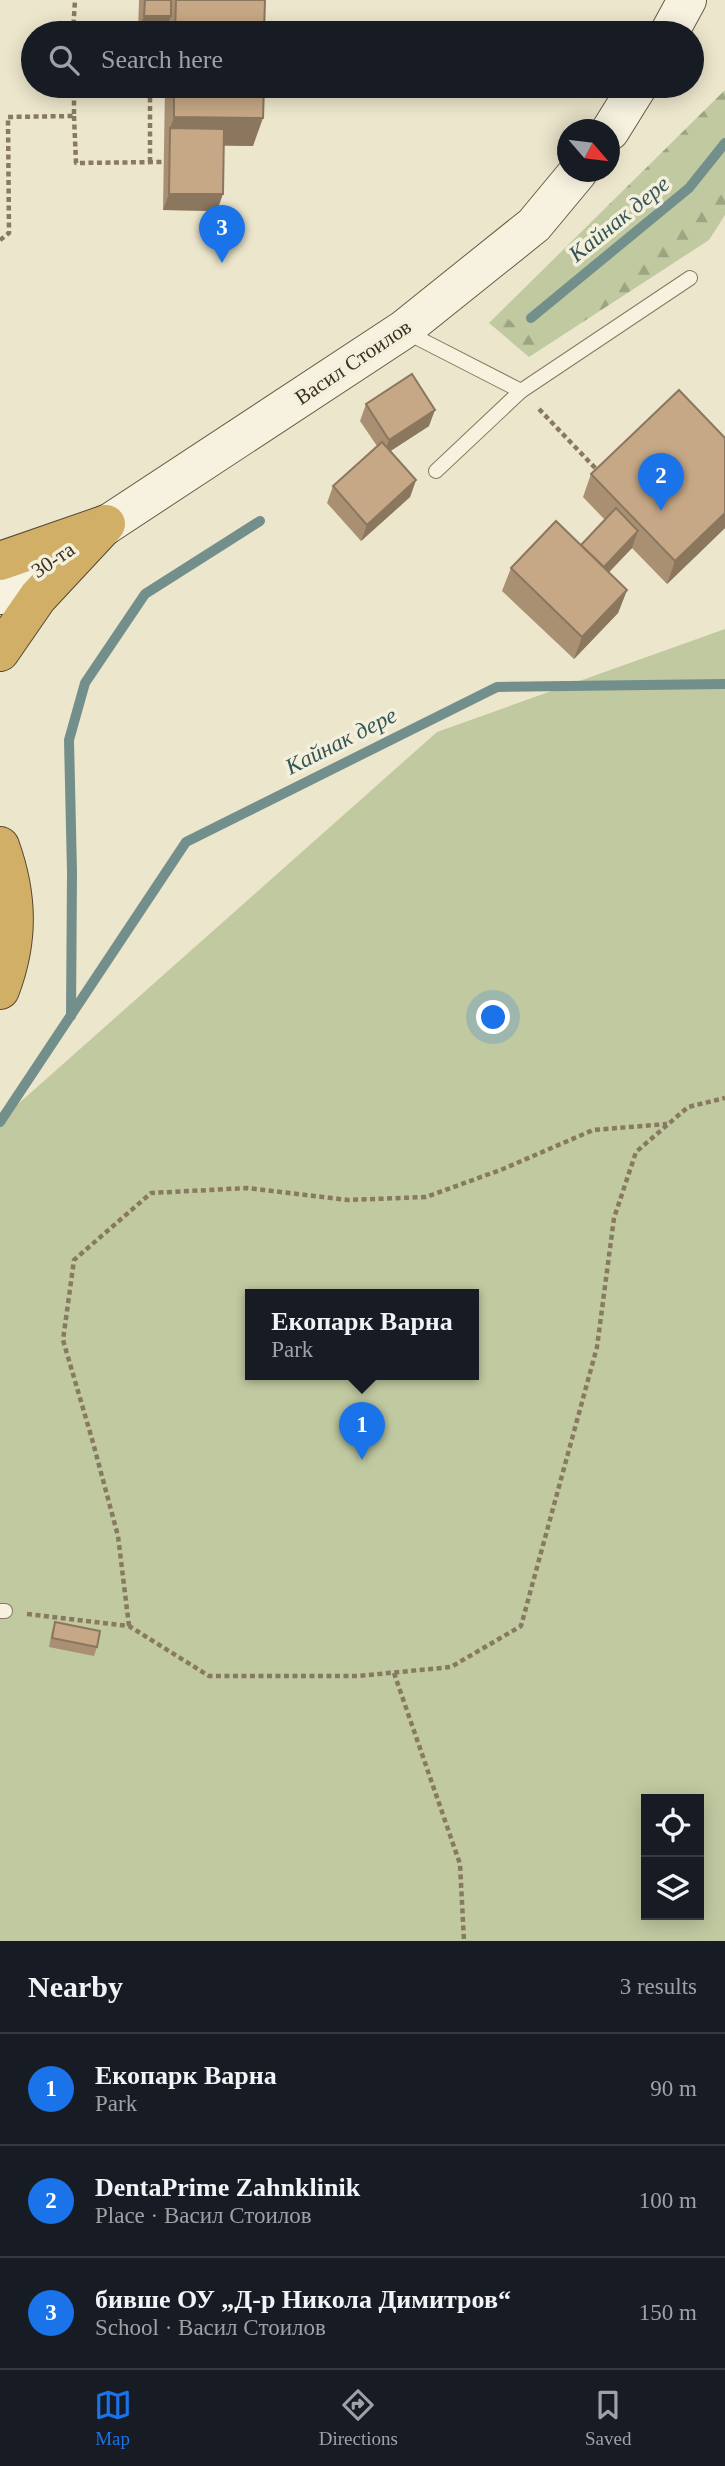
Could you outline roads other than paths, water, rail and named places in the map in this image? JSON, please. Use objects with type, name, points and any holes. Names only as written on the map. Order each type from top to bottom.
[{"type":"highway","points":[[0,561],[106,524]]},
{"type":"highway","points":[[0,652],[38,597],[106,524]]},
{"type":"highway","points":[[0,846],[9,870],[14,932],[10,963],[0,990]]},
{"type":"street","points":[[676,21],[687,0]]},
{"type":"street","points":[[617,119],[631,98]]},
{"type":"street","name":"Васил Стоилов","points":[[106,524],[403,330],[534,225],[571,182]]},
{"type":"street","name":"30-та","points":[[0,595],[106,524]]},
{"type":"lane","points":[[436,471],[521,391],[690,278]]},
{"type":"lane","points":[[403,330],[521,391]]},
{"type":"waterway","name":"Кайнак дере","points":[[531,318],[689,188],[725,143]]},
{"type":"waterway","name":"Кайнак дере","points":[[71,1016],[69,740],[85,683],[145,594],[260,521]]},
{"type":"waterway","name":"Кайнак дере","points":[[0,1122],[186,842],[497,687],[725,684]]},
{"type":"place","name":"бивше ОУ „Д-р Никола Димитров“","points":[[222,263]]},
{"type":"place","name":"DentaPrime Zahnklinik","points":[[661,511]]},
{"type":"place","name":"Екопарк Варна","points":[[362,1460]]}]
